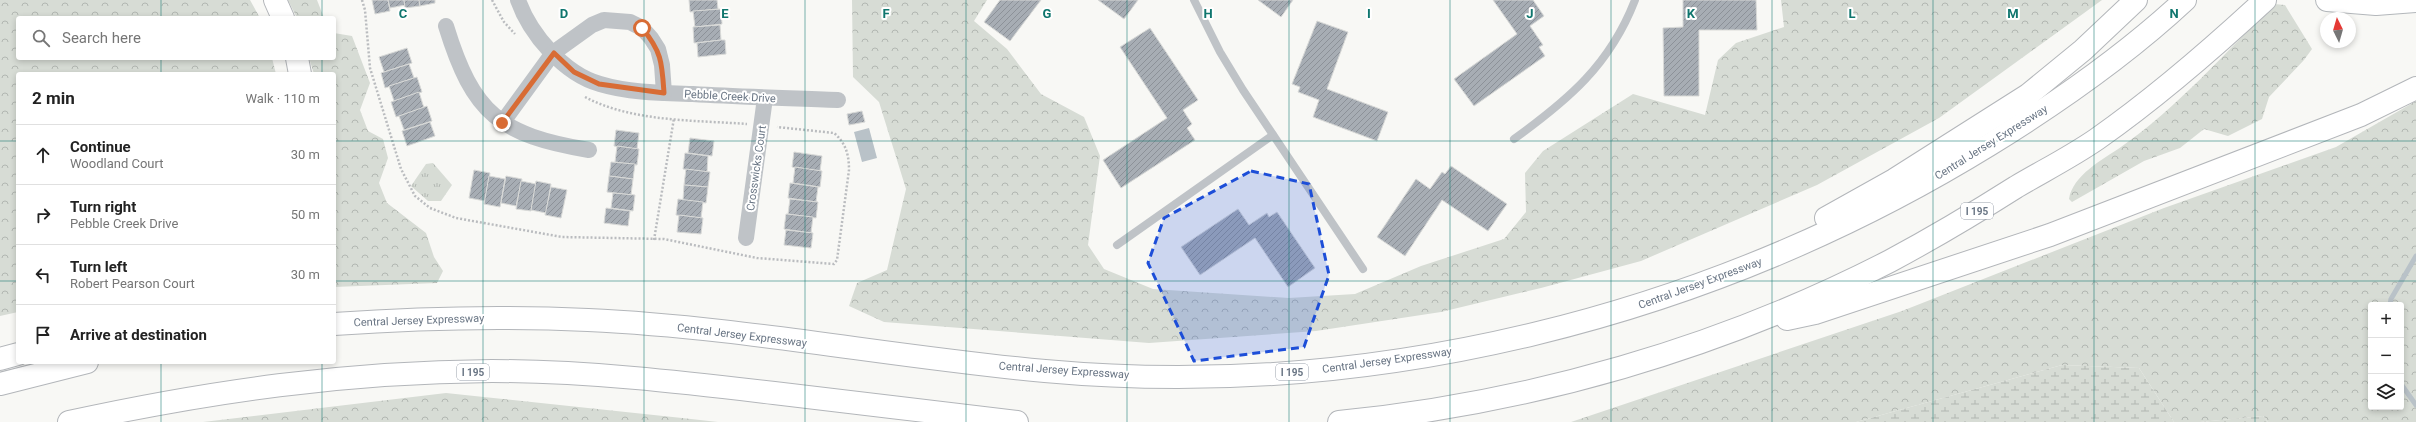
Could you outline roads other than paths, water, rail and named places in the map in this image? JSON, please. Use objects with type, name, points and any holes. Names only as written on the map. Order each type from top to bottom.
[{"type":"main road","points":[[275,0],[283,16]]},
{"type":"main road","points":[[1669,296],[1820,221],[1966,136],[2028,96],[2083,50],[2135,0]]},
{"type":"main road","name":"Central Jersey Expressway","points":[[336,324],[399,319],[486,317],[589,320],[683,328],[1046,371],[1127,376],[1207,376],[1324,369],[1448,352],[1527,336],[1669,296],[1807,242],[1880,207],[1944,172],[2019,126],[2086,80],[2168,16],[2185,0]]},
{"type":"main road","name":"I 195","points":[[1339,422],[1457,406],[1605,373],[1731,331],[1823,293],[1890,261],[1951,227],[2094,141],[2204,57],[2265,0]]},
{"type":"main road","points":[[2327,0],[2376,4],[2416,1]]},
{"type":"main road","points":[[297,60],[300,72]]},
{"type":"main road","points":[[1731,331],[1815,313],[2050,235],[2361,115],[2416,88]]},
{"type":"main road","points":[[0,359],[16,355]]},
{"type":"main road","points":[[0,384],[79,364]]},
{"type":"main road","name":"I 195","points":[[69,422],[157,403],[302,381],[401,373],[494,371],[586,374],[676,381],[1017,422]]},
{"type":"street","name":"Pebble Creek Drive","points":[[518,0],[531,26],[554,53],[574,72],[599,84],[664,93],[838,100]]},
{"type":"street","points":[[502,123],[554,53],[592,25],[604,20],[630,22],[642,28],[658,49],[662,65],[664,93]]},
{"type":"street","points":[[446,26],[462,72],[472,92],[502,123],[532,138],[589,150]]},
{"type":"street","name":"Crosswicks Court","points":[[746,238],[765,98]]},
{"type":"lane","points":[[1194,0],[1220,52],[1273,135],[1363,269]]},
{"type":"lane","points":[[1514,139],[1564,102],[1591,76],[1612,45],[1635,0]]},
{"type":"lane","points":[[1117,245],[1273,135]]},
{"type":"waterway","points":[[2390,302],[2416,256]]},
{"type":"waterway","points":[[2404,388],[2416,405]]}]
